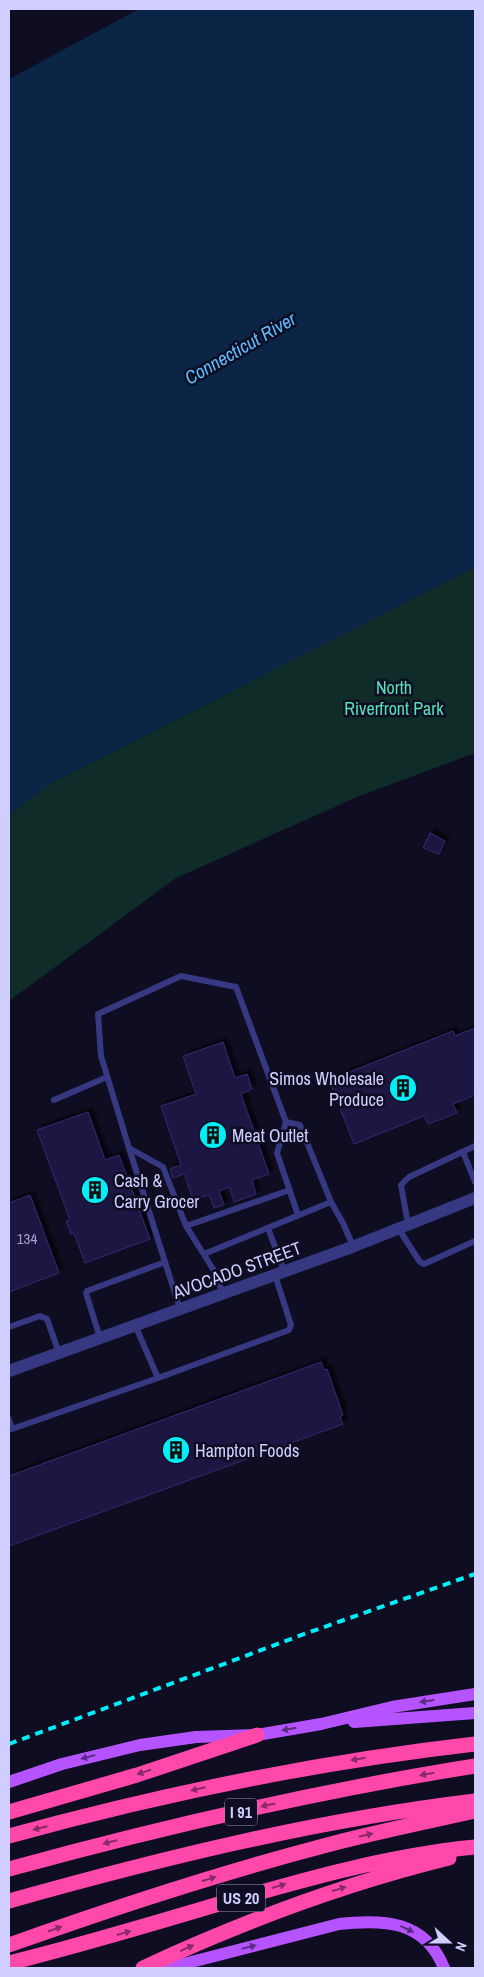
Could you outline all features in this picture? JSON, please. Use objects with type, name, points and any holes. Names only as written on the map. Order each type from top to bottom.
[{"type":"highway","points":[[9,1812],[138,1774],[257,1735]]},
{"type":"highway","points":[[9,1836],[255,1777],[355,1759],[475,1744]]},
{"type":"highway","name":"I 91","points":[[9,1870],[100,1845],[257,1808],[475,1766]]},
{"type":"highway","name":"I 91","points":[[9,1901],[149,1864],[261,1838],[361,1818],[475,1801]]},
{"type":"highway","points":[[9,1945],[148,1898],[303,1852],[475,1812]]},
{"type":"highway","name":"US 20","points":[[9,1963],[334,1872],[408,1856],[475,1847]]},
{"type":"highway","points":[[143,1968],[228,1930],[310,1899],[385,1875],[475,1852]]},
{"type":"main road","points":[[9,1782],[62,1764],[140,1745],[196,1738],[257,1735],[321,1724],[392,1706],[475,1694]]},
{"type":"main road","points":[[321,1724],[475,1713]]},
{"type":"main road","points":[[168,1968],[339,1924],[367,1921],[391,1923],[412,1931],[434,1950],[444,1968]]},
{"type":"street","name":"AVOCADO STREET","points":[[9,1371],[353,1246],[475,1198]]},
{"type":"lane","points":[[180,1309],[101,1056],[98,1014],[181,976],[236,986],[286,1122],[277,1153],[298,1215]]},
{"type":"lane","points":[[54,1100],[107,1077]]},
{"type":"lane","points":[[286,1122],[300,1125],[331,1202],[353,1246]]},
{"type":"lane","points":[[475,1146],[409,1177],[401,1185],[403,1226],[420,1262],[424,1264],[475,1241]]},
{"type":"lane","points":[[129,1148],[163,1167],[186,1226],[213,1269],[223,1293]]},
{"type":"lane","points":[[464,1152],[475,1182]]},
{"type":"lane","points":[[186,1226],[290,1190]]},
{"type":"lane","points":[[204,1254],[331,1202]]},
{"type":"lane","points":[[9,1419],[10,1430],[289,1330],[291,1325],[268,1228]]},
{"type":"lane","points":[[100,1338],[87,1291],[165,1262]]},
{"type":"lane","points":[[9,1327],[40,1316],[47,1319],[59,1353]]},
{"type":"lane","points":[[135,1325],[158,1378]]},
{"type":"green space","name":"North Riverfront Park","points":[[475,567],[475,753],[357,797],[176,878],[9,1001],[9,814],[50,784]]},
{"type":"water","name":"Connecticut River","points":[[139,9],[475,9],[475,567],[50,784],[9,814],[9,79]]},
{"type":"building","points":[[430,833],[445,841],[439,854],[423,848]]},
{"type":"building","name":"Simos Wholesale Produce","points":[[475,1028],[475,1095],[453,1104],[457,1113],[428,1124],[424,1116],[354,1144],[329,1080],[453,1031],[455,1036]]},
{"type":"building","name":"Meat Outlet","points":[[223,1042],[235,1078],[247,1074],[252,1089],[241,1094],[269,1174],[252,1180],[256,1194],[234,1202],[230,1187],[219,1191],[224,1205],[214,1208],[209,1195],[193,1200],[184,1174],[173,1178],[170,1169],[181,1165],[161,1106],[196,1094],[183,1056]]},
{"type":"building","name":"Cash & Carry Grocer","points":[[88,1112],[105,1160],[119,1155],[150,1239],[85,1263],[74,1233],[71,1234],[66,1221],[70,1220],[37,1130]]},
{"type":"building","points":[[30,1195],[59,1273],[9,1292],[9,1203]]},
{"type":"building","name":"Hampton Foods","points":[[321,1362],[324,1370],[327,1369],[343,1415],[340,1417],[343,1424],[9,1546],[9,1476]]},
{"type":"railway","points":[[9,1744],[307,1633],[475,1574]]},
{"type":"place","name":"Simos Wholesale Produce","points":[[403,1088]]},
{"type":"place","name":"Meat Outlet","points":[[213,1135]]},
{"type":"place","name":"Cash & Carry Grocer","points":[[95,1190]]},
{"type":"place","name":"Hampton Foods","points":[[176,1450]]}]
